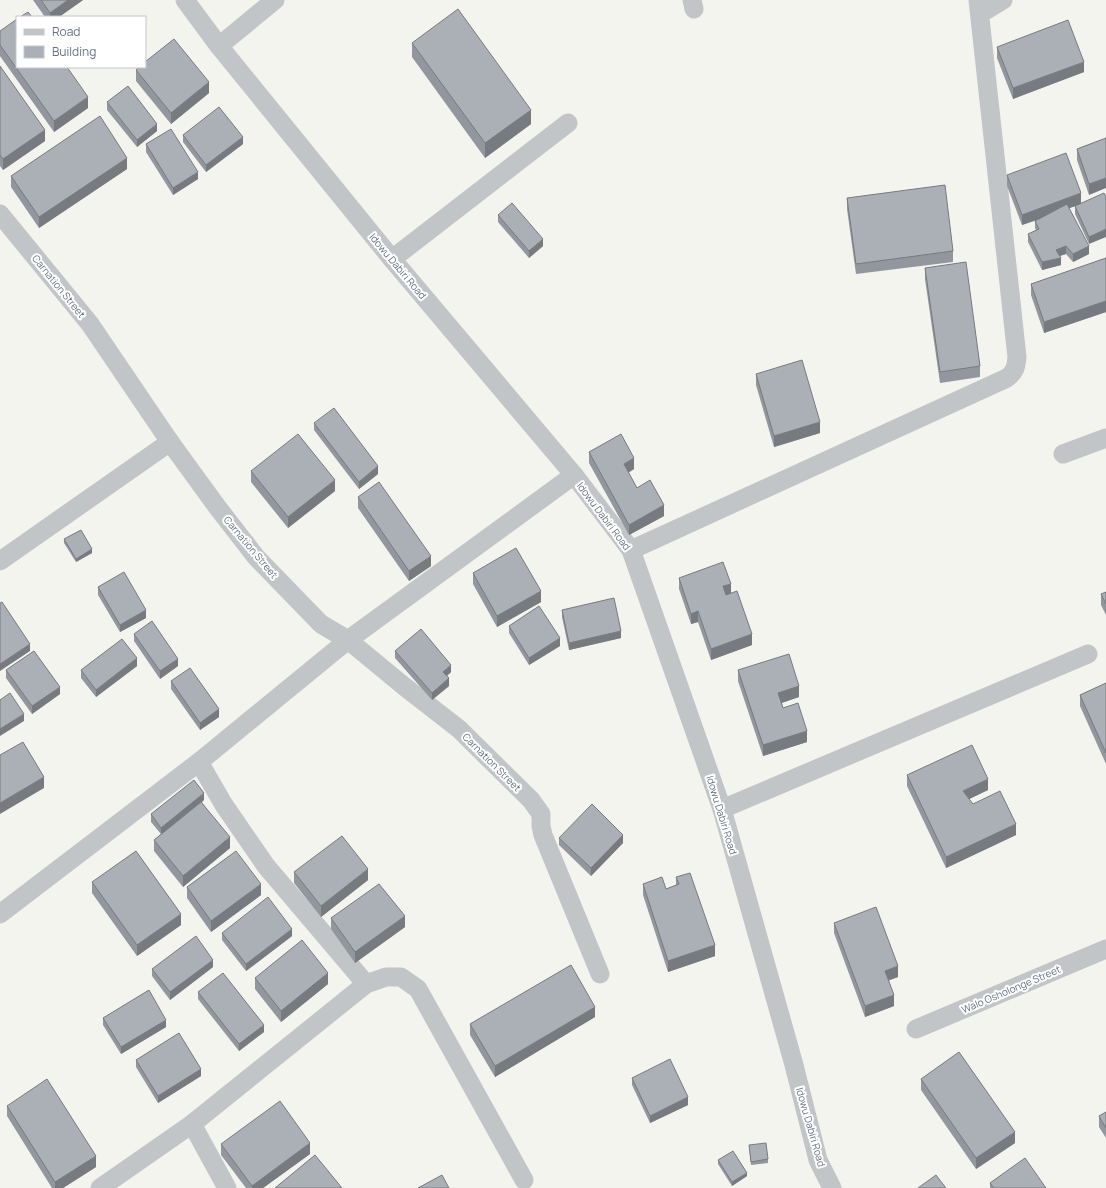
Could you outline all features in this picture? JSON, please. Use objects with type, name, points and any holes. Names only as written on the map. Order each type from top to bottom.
[{"type":"street","name":"Idowu Dabiri Road","points":[[185,0],[219,46],[392,259],[574,475],[631,550],[722,809],[794,1065],[818,1160],[832,1188]]},
{"type":"street","points":[[219,46],[275,0]]},
{"type":"street","points":[[631,550],[1007,378],[1013,373],[1018,357],[979,7],[1003,0]]},
{"type":"street","points":[[392,259],[568,123]]},
{"type":"street","name":"Carnation Street","points":[[0,214],[90,324],[170,442],[256,557],[321,624],[348,640],[459,730],[531,800],[541,814],[540,826],[543,835],[600,974]]},
{"type":"street","points":[[1063,454],[1106,438]]},
{"type":"street","points":[[0,561],[170,442]]},
{"type":"street","points":[[0,914],[199,762],[348,640],[574,475]]},
{"type":"street","points":[[722,809],[1088,654]]},
{"type":"street","points":[[199,762],[224,806],[266,866],[366,984]]},
{"type":"street","name":"Walo Osholonge Street","points":[[916,1029],[1106,949]]},
{"type":"street","points":[[100,1188],[192,1124],[366,984],[386,977],[401,976],[418,989],[524,1180]]},
{"type":"street","points":[[192,1124],[227,1188]]},
{"type":"building","points":[[41,0],[68,0],[50,13]]},
{"type":"building","points":[[458,9],[531,110],[485,143],[412,43]]},
{"type":"building","points":[[28,12],[31,16],[22,16]]},
{"type":"building","points":[[16,20],[16,68],[0,45],[0,31]]},
{"type":"building","points":[[1068,20],[1084,62],[1013,88],[997,47]]},
{"type":"building","points":[[174,39],[209,82],[171,113],[136,70],[138,68],[146,68],[146,61]]},
{"type":"building","points":[[0,66],[45,130],[3,159],[0,155]]},
{"type":"building","points":[[16,68],[68,68],[88,97],[54,121]]},
{"type":"building","points":[[128,86],[157,124],[137,140],[107,102]]},
{"type":"building","points":[[219,107],[243,137],[206,165],[183,135]]},
{"type":"building","points":[[100,116],[127,158],[39,217],[11,176]]},
{"type":"building","points":[[171,129],[198,172],[173,188],[146,144]]},
{"type":"building","points":[[1106,138],[1106,178],[1089,184],[1077,149]]},
{"type":"building","points":[[1066,153],[1081,193],[1022,215],[1007,175]]},
{"type":"building","points":[[945,185],[953,251],[856,264],[847,198]]},
{"type":"building","points":[[1104,193],[1106,197],[1106,229],[1089,237],[1075,206]]},
{"type":"building","points":[[512,203],[543,239],[529,251],[498,215]]},
{"type":"building","points":[[1067,204],[1089,246],[1073,254],[1066,246],[1056,250],[1061,258],[1042,262],[1028,234],[1039,229],[1035,221]]},
{"type":"building","points":[[1106,258],[1106,301],[1044,322],[1031,284]]},
{"type":"building","points":[[966,262],[980,366],[940,372],[925,268]]},
{"type":"building","points":[[802,360],[820,422],[774,436],[756,374]]},
{"type":"building","points":[[334,408],[378,466],[359,482],[314,423]]},
{"type":"building","points":[[298,434],[335,480],[288,517],[251,471]]},
{"type":"building","points":[[621,434],[634,458],[624,464],[637,488],[650,480],[664,505],[629,525],[589,452]]},
{"type":"building","points":[[379,482],[431,556],[409,571],[358,497]]},
{"type":"building","points":[[81,530],[92,549],[76,559],[64,539]]},
{"type":"building","points":[[516,548],[541,591],[497,616],[473,573]]},
{"type":"building","points":[[723,562],[731,584],[723,586],[726,595],[737,591],[752,634],[711,649],[698,611],[691,614],[679,578]]},
{"type":"building","points":[[124,572],[146,610],[120,625],[98,587]]},
{"type":"building","points":[[1106,592],[1106,604],[1101,594]]},
{"type":"building","points":[[614,598],[621,631],[569,643],[562,610]]},
{"type":"building","points":[[2,602],[30,644],[0,664],[0,603]]},
{"type":"building","points":[[539,606],[560,638],[529,658],[509,626]]},
{"type":"building","points":[[152,621],[178,659],[160,671],[134,634]]},
{"type":"building","points":[[421,629],[451,665],[443,672],[449,678],[432,693],[395,651]]},
{"type":"building","points":[[122,639],[137,658],[96,690],[81,670]]},
{"type":"building","points":[[34,651],[60,687],[32,706],[6,670]]},
{"type":"building","points":[[789,654],[799,686],[778,693],[783,708],[798,703],[807,731],[763,745],[738,670]]},
{"type":"building","points":[[190,668],[219,709],[200,723],[171,681]]},
{"type":"building","points":[[1106,683],[1106,753],[1080,695]]},
{"type":"building","points":[[10,693],[24,714],[0,729],[0,700]]},
{"type":"building","points":[[23,742],[44,777],[0,803],[0,755]]},
{"type":"building","points":[[972,745],[988,779],[963,791],[973,804],[1000,791],[1016,824],[946,857],[907,775]]},
{"type":"building","points":[[194,780],[204,793],[161,828],[151,814]]},
{"type":"building","points":[[201,802],[230,837],[183,876],[154,840]]},
{"type":"building","points":[[592,804],[623,835],[591,868],[559,838]]},
{"type":"building","points":[[342,836],[368,869],[321,906],[294,872]]},
{"type":"building","points":[[136,851],[181,914],[137,945],[92,882]]},
{"type":"building","points":[[236,851],[261,884],[211,921],[187,887]]},
{"type":"building","points":[[690,873],[715,945],[668,961],[643,884],[662,877],[666,889],[679,884],[676,877]]},
{"type":"building","points":[[379,884],[405,916],[355,952],[331,918]]},
{"type":"building","points":[[268,897],[292,929],[246,964],[222,933]]},
{"type":"building","points":[[876,907],[898,966],[885,971],[894,995],[865,1006],[834,923]]},
{"type":"building","points":[[196,936],[213,960],[170,992],[152,969]]},
{"type":"building","points":[[302,940],[328,973],[281,1011],[255,978]]},
{"type":"building","points":[[571,965],[595,1007],[495,1066],[470,1024]]},
{"type":"building","points":[[223,973],[264,1025],[239,1044],[198,992]]},
{"type":"building","points":[[149,990],[166,1020],[121,1047],[103,1018]]},
{"type":"building","points":[[179,1033],[201,1069],[158,1096],[136,1060]]},
{"type":"building","points":[[959,1052],[1015,1132],[976,1158],[921,1079]]},
{"type":"building","points":[[670,1059],[688,1097],[650,1116],[632,1078]]},
{"type":"building","points":[[47,1079],[96,1156],[55,1182],[7,1106]]},
{"type":"building","points":[[280,1101],[310,1143],[252,1186],[221,1144]]},
{"type":"building","points":[[1106,1112],[1106,1128],[1099,1116]]},
{"type":"building","points":[[766,1143],[768,1159],[751,1162],[749,1145]]},
{"type":"building","points":[[733,1151],[747,1173],[732,1182],[718,1160]]},
{"type":"building","points":[[315,1155],[342,1188],[275,1188]]},
{"type":"building","points":[[1025,1158],[1046,1188],[994,1188],[990,1183]]},
{"type":"building","points":[[442,1175],[449,1188],[418,1188]]},
{"type":"building","points":[[936,1175],[946,1188],[918,1188]]}]
